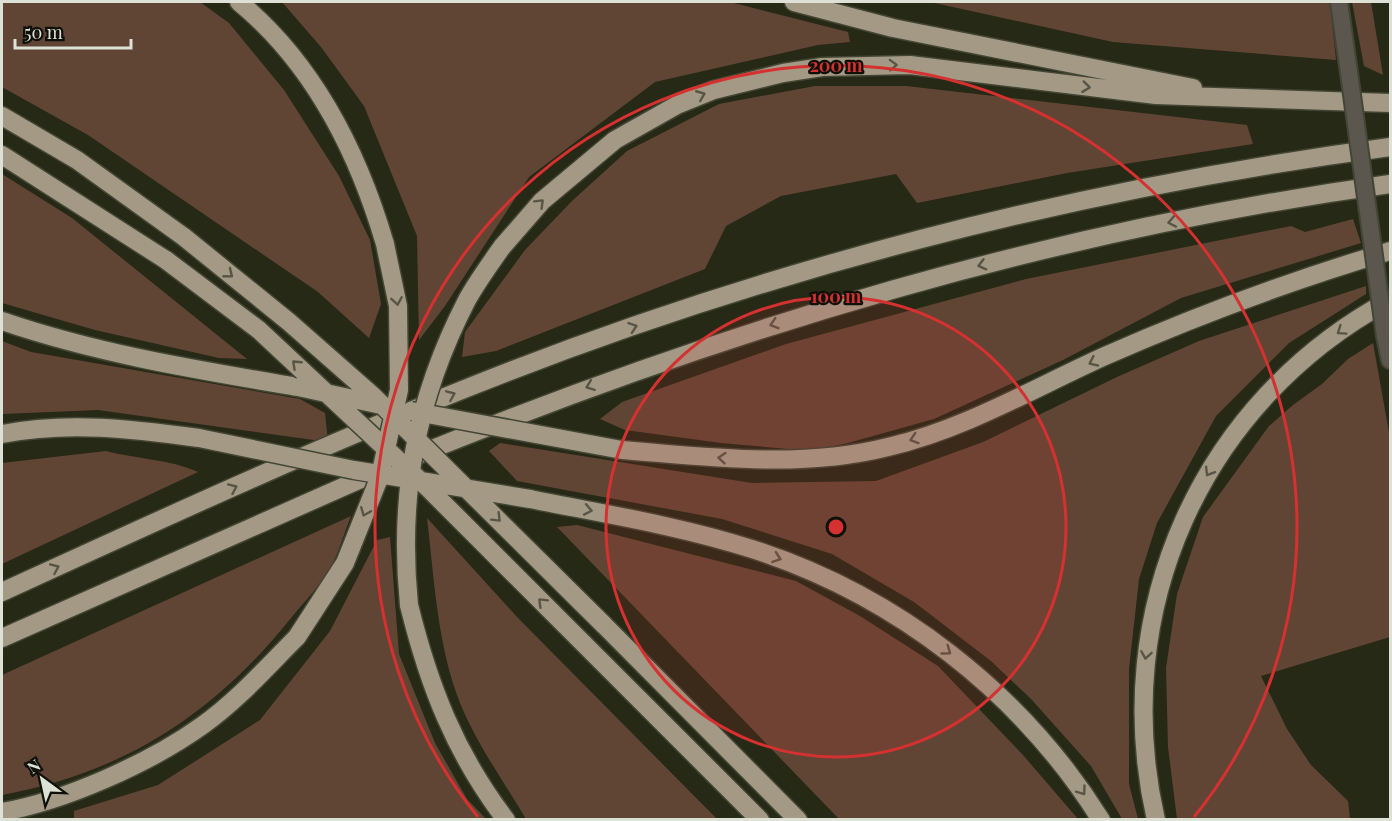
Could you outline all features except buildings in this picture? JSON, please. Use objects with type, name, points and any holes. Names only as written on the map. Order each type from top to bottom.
[{"type":"highway","points":[[2,812],[90,785],[158,753],[203,725],[237,696],[297,637],[345,563],[380,476],[399,390],[398,306],[386,244],[358,162],[316,87],[282,45],[239,2]]},
{"type":"highway","points":[[794,2],[893,28],[1155,79],[1227,97]]},
{"type":"highway","points":[[506,819],[482,788],[450,731],[428,677],[409,605],[404,556],[405,514],[422,410],[436,366],[468,299],[502,247],[542,201],[615,140],[677,105],[748,80],[822,67],[910,64],[1156,95],[1390,103]]},
{"type":"highway","points":[[2,116],[77,160],[184,237],[289,322],[372,395],[798,819]]},
{"type":"highway","points":[[2,592],[257,477],[466,388],[696,306],[848,260],[1008,219],[1178,182],[1390,147]]},
{"type":"highway","points":[[2,155],[166,260],[267,338],[428,488],[760,819]]},
{"type":"highway","points":[[2,638],[416,456],[599,383],[754,330],[911,284],[1071,243],[1230,211],[1390,184]]},
{"type":"highway","points":[[2,321],[48,337],[143,360],[298,387],[459,421],[622,450],[770,461],[810,460],[889,447],[983,414],[1091,363],[1200,316],[1258,294],[1390,251]]},
{"type":"highway","points":[[1156,819],[1144,754],[1143,673],[1153,611],[1179,528],[1199,488],[1222,451],[1272,389],[1324,343],[1390,300]]},
{"type":"highway","points":[[2,434],[73,426],[130,429],[199,438],[354,470],[530,499],[658,524],[752,549],[792,563],[880,606],[955,657],[991,688],[1065,768],[1101,819]]},
{"type":"street","points":[[1339,2],[1390,360]]},
{"type":"shaded area","points":[[2,2],[200,2],[229,23],[284,90],[339,176],[370,240],[381,304],[369,338],[318,292],[88,135],[2,87]]},
{"type":"shaded area","points":[[282,2],[730,2],[848,32],[850,42],[818,45],[655,82],[529,177],[445,306],[419,340],[417,236],[364,106],[321,47]]},
{"type":"shaded area","points":[[930,2],[1330,2],[1336,60],[1113,42]]},
{"type":"shaded area","points":[[1352,2],[1371,2],[1383,75],[1364,66]]},
{"type":"shaded area","points":[[815,86],[906,86],[1247,125],[1253,144],[1067,173],[917,203],[896,174],[781,196],[726,226],[705,269],[496,351],[462,357],[465,332],[525,250],[572,201],[627,151],[719,104]]},
{"type":"shaded area","points":[[2,174],[72,218],[247,359],[219,358],[95,330],[2,303]]},
{"type":"shaded area","points":[[1353,219],[1361,243],[1181,298],[1063,360],[934,419],[848,443],[811,451],[721,443],[625,430],[600,419],[622,402],[786,344],[1026,279],[1291,226],[1305,232]]},
{"type":"shaded area","points":[[1366,286],[1366,294],[1289,343],[1216,416],[1157,523],[1139,579],[1129,669],[1129,784],[1138,819],[1122,819],[1091,766],[1031,699],[991,661],[914,602],[832,554],[722,519],[517,481],[489,451],[500,443],[752,483],[876,481],[983,442],[1117,377],[1199,341]]},
{"type":"shaded area","points":[[2,341],[31,352],[300,399],[325,413],[328,442],[98,410],[2,414]]},
{"type":"shaded area","points":[[1373,343],[1390,438],[1390,637],[1261,676],[1287,729],[1311,765],[1348,801],[1350,819],[1177,819],[1168,747],[1166,668],[1177,594],[1203,517],[1269,426],[1322,384],[1348,359]]},
{"type":"shaded area","points":[[106,451],[176,464],[198,472],[2,564],[2,463]]},
{"type":"shaded area","points":[[351,516],[334,561],[317,587],[261,653],[198,711],[127,754],[88,771],[47,785],[2,795],[2,675]]},
{"type":"shaded area","points":[[427,518],[518,618],[717,819],[526,819],[480,743],[457,695],[450,674],[434,585]]},
{"type":"shaded area","points":[[577,525],[796,581],[860,616],[938,666],[1023,755],[1078,819],[839,819],[557,527]]},
{"type":"shaded area","points":[[390,537],[399,654],[435,743],[467,799],[486,819],[74,819],[74,811],[158,785],[260,720],[330,631],[377,540]]}]
